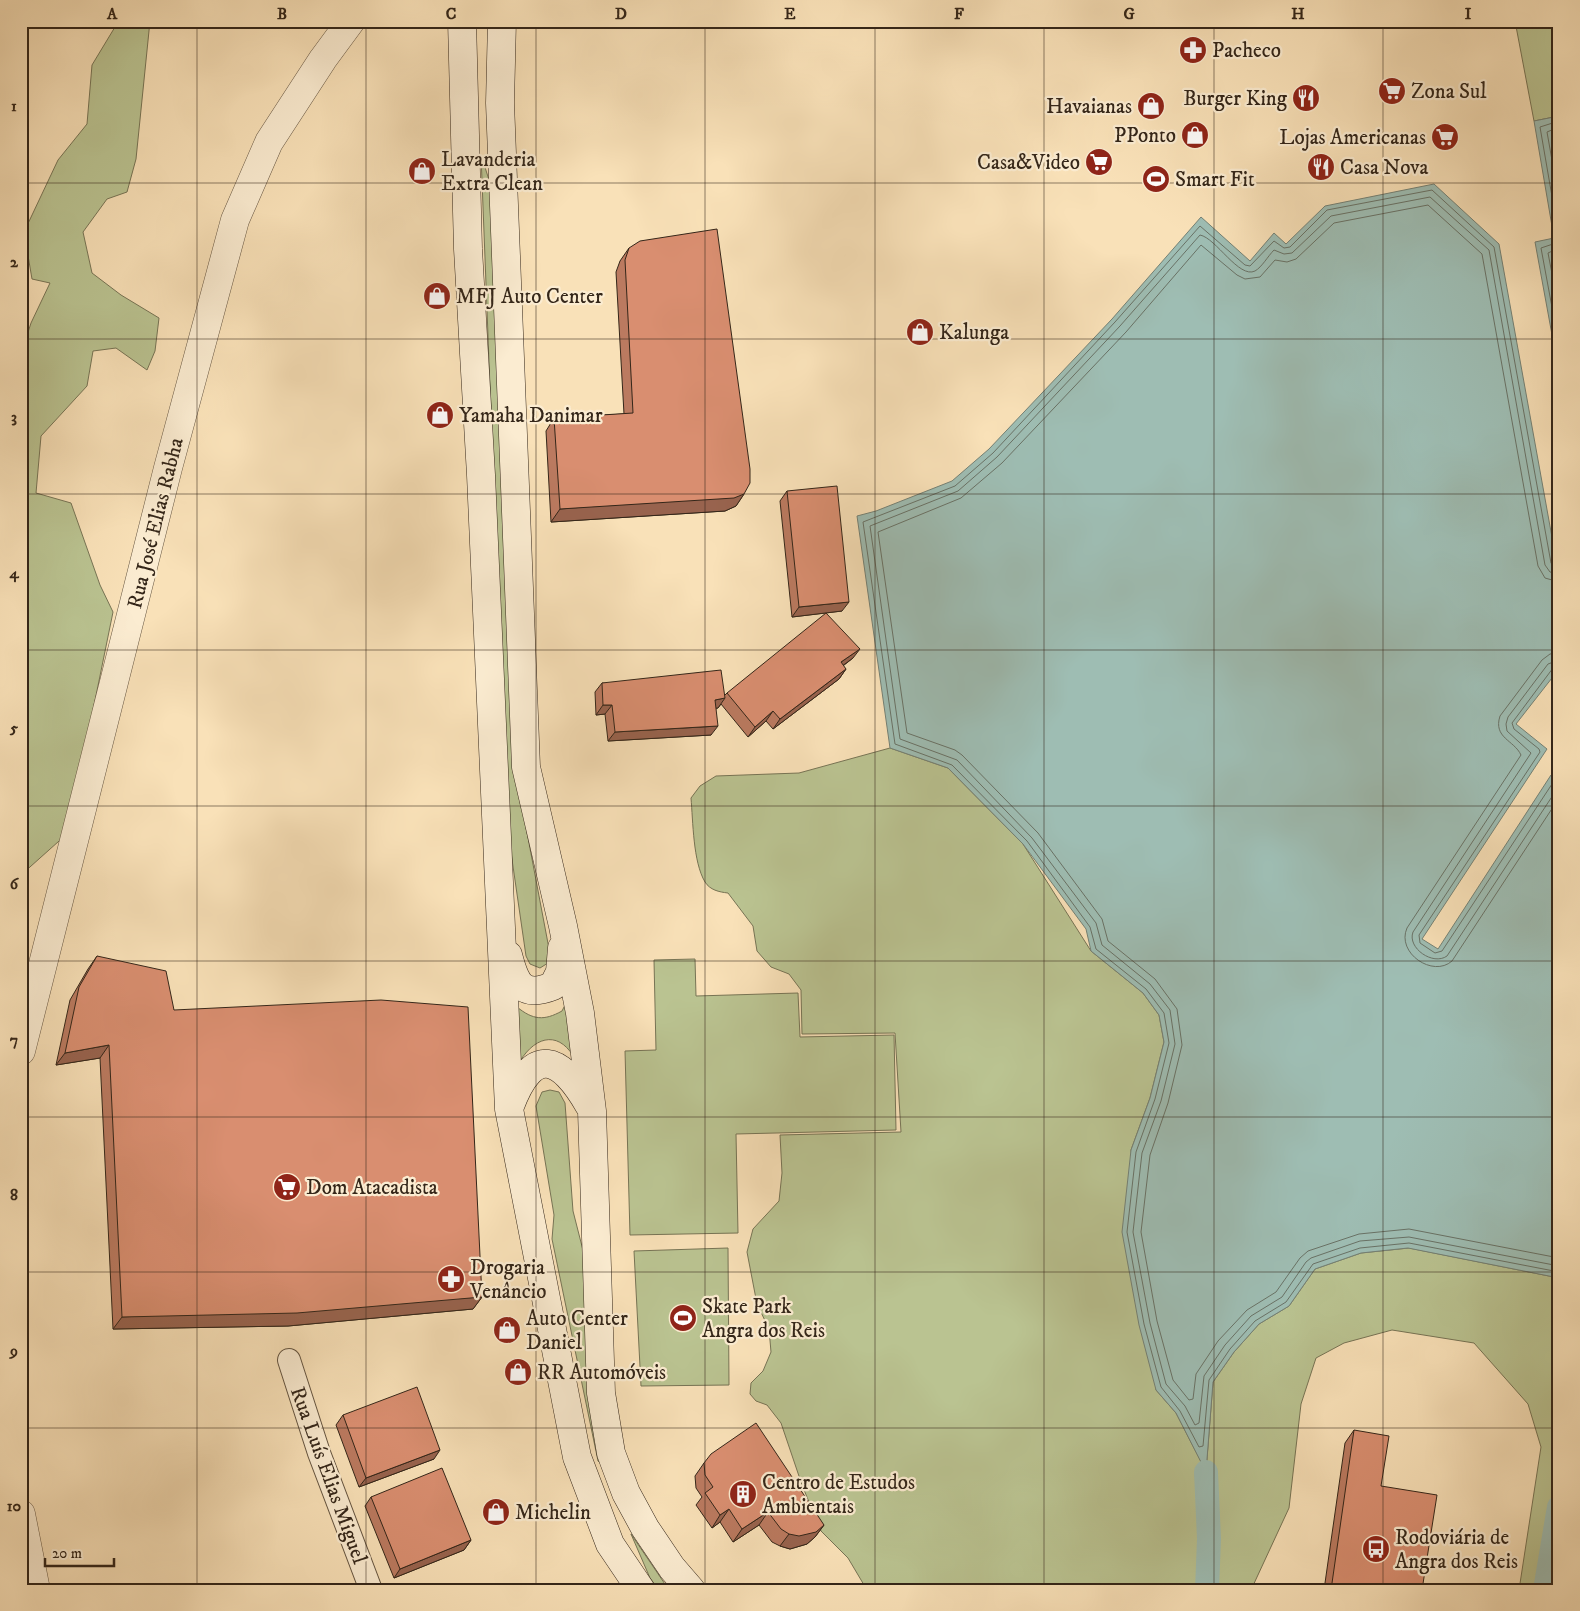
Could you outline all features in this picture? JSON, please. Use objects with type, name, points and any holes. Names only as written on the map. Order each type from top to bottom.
[{"type":"main road","name":"Rua José Elias Rabha","points":[[21,1051],[168,468],[235,220],[270,142],[322,59],[351,21]]},
{"type":"main road","points":[[462,21],[468,249],[481,475],[509,1109],[577,1457],[610,1544],[641,1590]]},
{"type":"main road","points":[[480,21],[488,41],[500,103]]},
{"type":"main road","points":[[502,21],[500,103],[526,767],[563,926],[580,1014],[592,1111],[601,1393],[611,1453],[626,1493],[645,1528],[672,1568],[691,1590]]},
{"type":"main road","points":[[501,930],[515,980],[526,990],[541,991],[553,986],[560,972],[563,926]]},
{"type":"main road","points":[[509,1109],[521,1079],[530,1069],[544,1064],[557,1066],[568,1074],[592,1111]]},
{"type":"main road","points":[[21,1514],[30,1581]]},
{"type":"street","name":"Rua Luís Elias Miguel","points":[[289,1360],[319,1453],[371,1590]]},
{"type":"green space","points":[[150,21],[136,159],[127,192],[107,199],[83,232],[92,273],[121,295],[159,318],[155,351],[147,370],[116,348],[93,351],[87,386],[41,436],[36,493],[71,503],[100,585],[113,612],[68,833],[21,875],[21,633],[25,631],[21,620],[21,354],[31,323],[50,283],[32,279],[24,232],[58,160],[87,124],[92,65],[118,22]]},
{"type":"green space","points":[[1515,21],[1559,21],[1559,116],[1534,121]]},
{"type":"green space","points":[[481,155],[491,186],[516,765],[550,954],[548,963],[540,968],[530,964],[526,956],[507,825]]},
{"type":"green space","points":[[890,748],[948,768],[1023,844],[1091,951],[1143,993],[1159,1015],[1164,1042],[1150,1098],[1131,1150],[1156,1390],[1176,1413],[1206,1471],[1213,1382],[1234,1352],[1259,1324],[1289,1306],[1315,1269],[1361,1253],[1409,1248],[1559,1278],[1559,1507],[1545,1590],[1519,1590],[1541,1447],[1528,1404],[1474,1343],[1392,1330],[1344,1343],[1316,1358],[1301,1404],[1289,1508],[1251,1590],[867,1590],[848,1558],[821,1531],[802,1485],[781,1423],[767,1405],[756,1401],[750,1394],[751,1383],[763,1371],[771,1352],[769,1329],[757,1304],[747,1252],[753,1229],[779,1201],[782,1173],[780,1135],[901,1132],[895,1033],[802,1034],[801,990],[789,974],[771,967],[757,951],[753,926],[728,893],[709,887],[701,874],[694,841],[691,798],[700,786],[716,776],[799,773]]},
{"type":"green space","points":[[695,959],[696,996],[798,993],[800,1037],[894,1035],[896,1130],[736,1134],[738,1233],[630,1235],[625,1051],[656,1050],[654,960]]},
{"type":"green space","points":[[568,999],[576,1061],[570,1051],[563,1045],[549,1040],[541,1041],[534,1045],[520,1061],[517,1007],[528,1015],[544,1018],[562,1011]]},
{"type":"green space","points":[[550,1090],[559,1092],[565,1103],[573,1211],[587,1266],[608,1470],[598,1461],[552,1239],[554,1215],[536,1106],[542,1092]]},
{"type":"green space","name":"Skate Park Angra dos Reis","points":[[728,1248],[729,1385],[641,1386],[634,1251]]},
{"type":"green space","points":[[631,1534],[669,1590],[659,1590],[650,1578]]},
{"type":"water","points":[[1559,116],[1559,373],[1535,242],[1554,238],[1534,121]]},
{"type":"water","points":[[1434,184],[1499,244],[1559,576],[1559,669],[1516,724],[1547,749],[1422,939],[1438,949],[1551,775],[1559,775],[1559,1278],[1408,1248],[1361,1253],[1315,1269],[1289,1306],[1259,1324],[1234,1352],[1213,1382],[1206,1472],[1176,1413],[1156,1390],[1139,1325],[1122,1232],[1131,1150],[1150,1098],[1164,1042],[1159,1015],[1143,993],[1091,951],[1086,929],[1023,844],[948,768],[890,748],[857,516],[876,511],[952,481],[989,449],[1112,319],[1201,217],[1250,261],[1274,233],[1286,244],[1325,206]]},
{"type":"building","points":[[717,229],[750,469],[750,483],[744,494],[734,498],[560,509],[554,418],[633,413],[625,260],[629,248],[640,241]]},
{"type":"building","points":[[837,486],[849,602],[799,607],[787,491]]},
{"type":"building","points":[[826,613],[860,649],[841,662],[846,669],[780,719],[773,711],[755,727],[727,693]]},
{"type":"building","points":[[721,670],[725,698],[715,700],[718,726],[615,732],[612,705],[603,705],[602,683]]},
{"type":"building","name":"Dom Atacadista","points":[[97,956],[166,971],[174,1010],[381,1000],[468,1007],[482,1297],[297,1313],[122,1317],[109,1045],[65,1053],[79,987]]},
{"type":"building","points":[[417,1387],[440,1450],[366,1478],[343,1415]]},
{"type":"building","name":"Centro de Estudos Ambientais","points":[[756,1423],[824,1525],[816,1532],[799,1536],[789,1534],[781,1529],[768,1512],[742,1529],[729,1509],[720,1515],[705,1493],[713,1487],[705,1475],[704,1463],[711,1454]]},
{"type":"building","name":"Rodoviária de Angra dos Reis","points":[[1354,1430],[1389,1436],[1381,1486],[1437,1495],[1422,1590],[1331,1590]]},
{"type":"building","points":[[442,1468],[471,1540],[400,1569],[371,1497]]},
{"type":"waterway","points":[[1206,1472],[1209,1539],[1207,1590]]},
{"type":"waterway","points":[[1545,1590],[1559,1507]]},
{"type":"place","name":"Pacheco","points":[[1193,50]]},
{"type":"place","name":"Zona Sul","points":[[1392,91]]},
{"type":"place","name":"Burger King","points":[[1306,98]]},
{"type":"place","name":"Havaianas","points":[[1151,106]]},
{"type":"place","name":"PPonto","points":[[1195,135]]},
{"type":"place","name":"Lojas Americanas","points":[[1445,137]]},
{"type":"place","name":"Casa&Video","points":[[1099,162]]},
{"type":"place","name":"Casa Nova","points":[[1321,167]]},
{"type":"place","name":"Lavanderia Extra Clean","points":[[422,171]]},
{"type":"place","name":"Smart Fit","points":[[1156,179]]},
{"type":"place","name":"MFJ Auto Center","points":[[437,296]]},
{"type":"place","name":"Kalunga","points":[[920,332]]},
{"type":"place","name":"Yamaha Danimar","points":[[440,415]]},
{"type":"place","name":"Dom Atacadista","points":[[287,1187]]},
{"type":"place","name":"Drogaria Venâncio","points":[[451,1279]]},
{"type":"place","name":"Skate Park Angra dos Reis","points":[[683,1318]]},
{"type":"place","name":"Auto Center Daniel","points":[[507,1330]]},
{"type":"place","name":"RR Automóveis","points":[[518,1372]]},
{"type":"place","name":"Centro de Estudos Ambientais","points":[[743,1494]]},
{"type":"place","name":"Michelin","points":[[496,1512]]},
{"type":"place","name":"Rodoviária de Angra dos Reis","points":[[1376,1549]]}]
